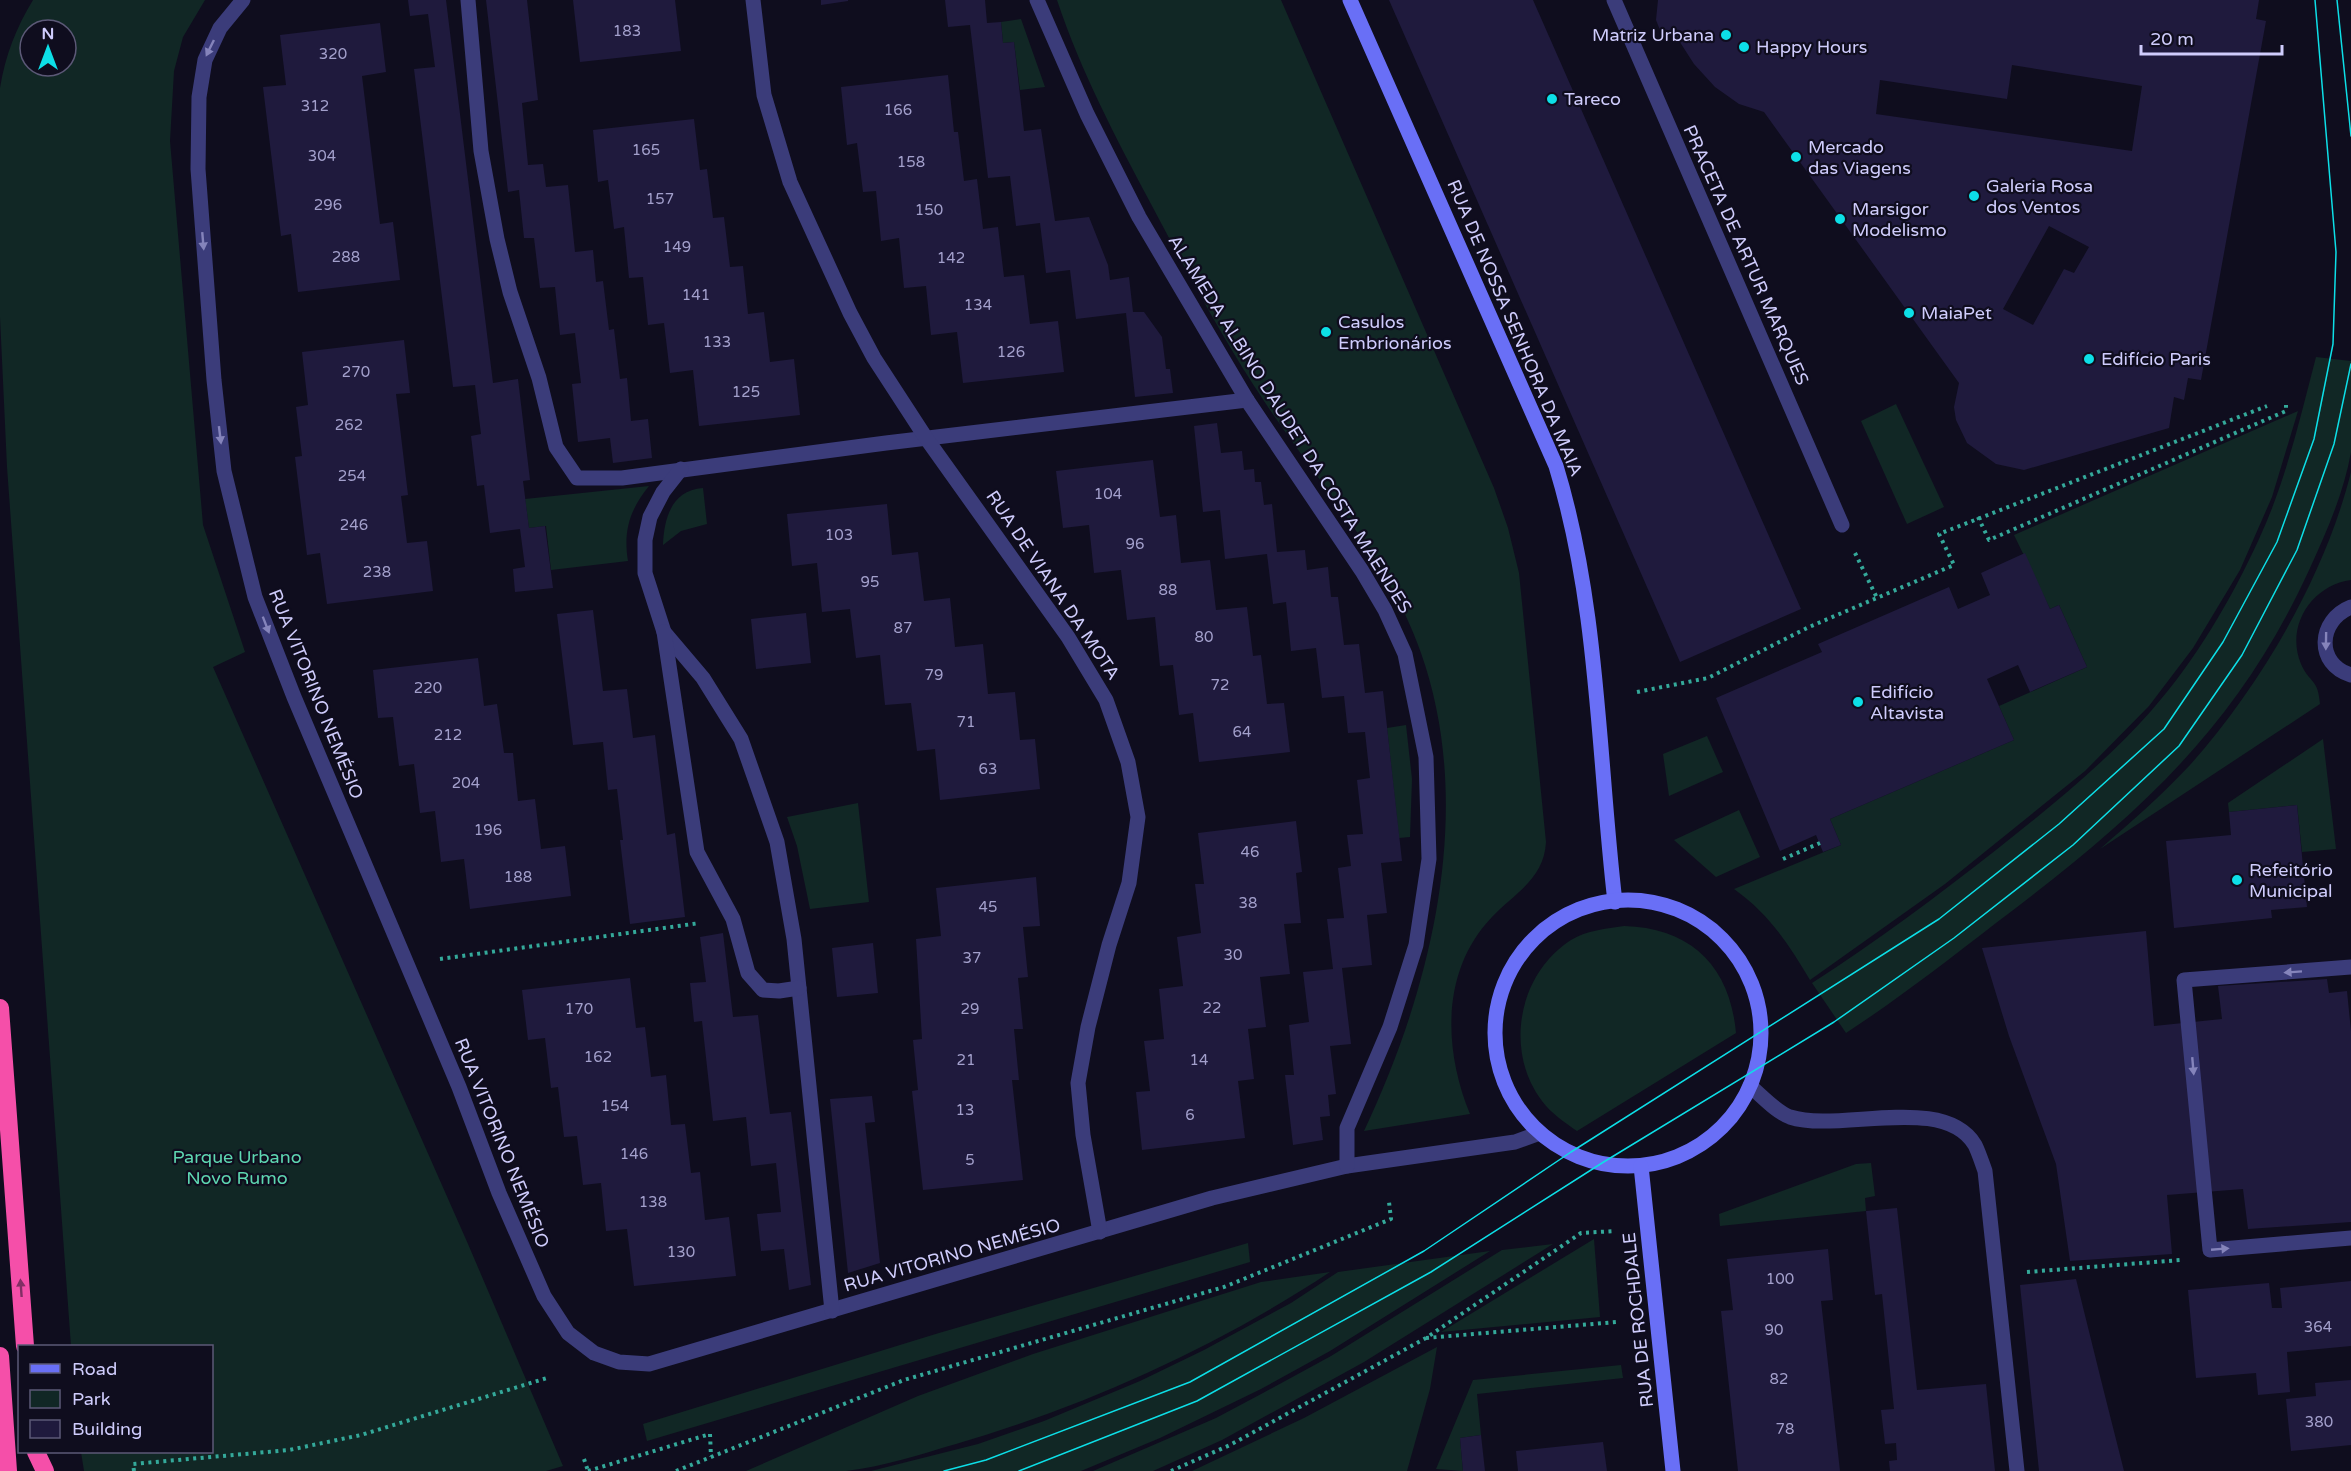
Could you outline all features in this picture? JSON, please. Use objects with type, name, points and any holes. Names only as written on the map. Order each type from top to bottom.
[{"type":"highway","points":[[0,1008],[25,1345]]},
{"type":"highway","points":[[0,1356],[8,1471]]},
{"type":"highway","points":[[35,1453],[35,1471]]},
{"type":"highway","points":[[36,1453],[45,1471]]},
{"type":"street","name":"RUA VITORINO NEMÉSIO","points":[[243,0],[220,28],[205,60],[199,97],[198,169],[201,228],[224,471],[255,597],[294,697],[544,1296],[568,1333],[594,1353],[619,1362],[649,1364],[1212,1198],[1347,1166],[1515,1142],[1540,1133]]},
{"type":"street","points":[[468,0],[481,151],[497,239],[510,292],[539,378],[556,447],[577,478],[622,478],[926,438],[1247,400]]},
{"type":"street","name":"RUA DE VIANA DA MOTA","points":[[753,0],[764,95],[790,182],[860,331],[926,438],[1068,637],[1106,700],[1128,762],[1138,817],[1129,883],[1090,1017],[1078,1083],[1083,1135],[1100,1232]]},
{"type":"street","name":"ALAMEDA ALBINO DAUDET DA COSTA MAENDES","points":[[1037,0],[1087,114],[1139,217],[1247,400],[1362,571],[1385,610],[1405,654],[1426,757],[1428,860],[1416,945],[1390,1027],[1347,1128],[1347,1166]]},
{"type":"street","name":"RUA DE NOSSA SENHORA DA MAIA","points":[[1350,0],[1556,466],[1569,506],[1577,545],[1588,633],[1615,902]]},
{"type":"street","name":"PRACETA DE ARTUR MARQUES","points":[[1614,0],[1842,525]]},
{"type":"street","points":[[681,469],[658,501],[650,517],[645,540],[645,573],[664,632],[697,852],[733,919],[748,973],[763,990],[779,991],[799,988]]},
{"type":"street","points":[[2351,608],[2334,616],[2324,637],[2324,648],[2329,658],[2336,667],[2351,675]]},
{"type":"street","points":[[664,632],[703,678],[741,739],[777,842],[799,988],[832,1311]]},
{"type":"street","points":[[1633,900],[1657,903],[1691,916],[1721,937],[1744,967],[1758,1000],[1760,1034],[1756,1074],[1750,1086],[1740,1107],[1716,1135],[1684,1155],[1641,1166],[1602,1163],[1571,1152],[1540,1133],[1510,1097],[1498,1066],[1494,1033],[1498,1000],[1511,969],[1531,942],[1556,921],[1581,907],[1633,900]]},
{"type":"street","points":[[2351,967],[2184,980],[2210,1250],[2351,1238]]},
{"type":"street","points":[[1750,1086],[1789,1117],[1824,1122],[1900,1117],[1935,1120],[1956,1128],[1974,1144],[1985,1171],[2017,1471]]},
{"type":"street","name":"RUA DE ROCHDALE","points":[[1641,1166],[1673,1471]]},
{"type":"path","points":[[1978,517],[1989,540],[2286,411],[2286,405]]},
{"type":"path","points":[[1637,692],[1708,678],[1809,627],[1954,565],[1939,534],[2267,406]]},
{"type":"path","points":[[1842,525],[1877,598]]},
{"type":"path","points":[[1783,860],[1820,843]]},
{"type":"path","points":[[407,964],[733,919]]},
{"type":"path","points":[[676,1471],[904,1380],[1224,1287],[1391,1219],[1389,1202]]},
{"type":"path","points":[[1171,1471],[1240,1440],[1426,1338],[1581,1233],[1647,1228]]},
{"type":"path","points":[[2026,1272],[2174,1262],[2210,1250]]},
{"type":"path","points":[[1426,1338],[1617,1322]]},
{"type":"path","points":[[134,1471],[133,1464],[289,1450],[361,1435],[547,1378]]},
{"type":"path","points":[[584,1460],[588,1471],[710,1434],[711,1457]]},
{"type":"green space","name":"Parque Urbano Novo Rumo","points":[[33,0],[205,0],[183,37],[174,71],[170,141],[203,525],[245,652],[213,667],[468,1244],[563,1466],[546,1471],[84,1471],[81,1453],[213,1453],[213,1345],[71,1345],[7,467],[0,317],[0,88],[8,53],[18,28],[18,78],[78,78],[78,18],[23,18]]},
{"type":"green space","points":[[1057,0],[1281,0],[1494,488],[1508,528],[1519,573],[1546,842],[1544,855],[1534,876],[1492,917],[1475,938],[1463,962],[1455,986],[1452,1038],[1455,1064],[1470,1114],[1364,1131],[1388,1076],[1409,1018],[1426,958],[1439,896],[1445,835],[1445,773],[1437,712],[1421,653],[1408,620],[1372,555],[1266,404],[1206,306],[1100,104],[1066,27]]},
{"type":"green space","points":[[1021,19],[1045,87],[1020,90],[1014,42],[1003,43],[1001,22]]},
{"type":"green space","points":[[2316,357],[2351,361],[2351,452],[2348,467],[2334,511],[2310,568],[2281,625],[2250,677],[2215,724],[2177,767],[2093,846],[1941,966],[1846,1033],[1812,983],[1928,902],[2076,784],[2115,749],[2151,711],[2198,650],[2237,584],[2269,517],[2292,449]]},
{"type":"green space","points":[[1896,404],[1944,507],[1907,524],[1861,421]]},
{"type":"green space","points":[[2298,411],[2272,497],[2240,570],[2193,648],[2149,706],[2085,771],[1945,884],[1810,980],[1768,919],[1734,889],[1841,845],[1830,819],[2014,740],[1999,706],[2087,667],[2059,605],[2050,609],[2014,535]]},
{"type":"green space","points":[[2351,472],[2351,580],[2337,583],[2314,599],[2305,610],[2297,636],[2297,650],[2301,664],[2315,685],[2320,704],[2100,849],[2190,765],[2216,734],[2265,665],[2287,628],[2325,550],[2340,511]]},
{"type":"green space","points":[[649,486],[637,503],[627,530],[628,561],[551,570],[546,526],[529,528],[525,499]]},
{"type":"green space","points":[[703,488],[707,524],[681,531],[663,545],[665,525],[672,507],[684,494]]},
{"type":"green space","points":[[1406,725],[1412,779],[1410,837],[1399,838],[1387,728]]},
{"type":"green space","points":[[1707,736],[1723,772],[1669,796],[1663,754]]},
{"type":"green space","points":[[2323,739],[2336,849],[2302,852],[2297,805],[2229,812],[2228,803]]},
{"type":"green space","points":[[858,803],[869,902],[810,909],[797,846],[787,817]]},
{"type":"green space","points":[[1739,810],[1760,857],[1716,877],[1674,840]]},
{"type":"green space","points":[[1624,926],[1648,928],[1669,934],[1687,943],[1703,955],[1716,970],[1725,988],[1732,1009],[1736,1033],[1577,1131],[1558,1118],[1546,1106],[1530,1081],[1523,1060],[1522,1014],[1539,972],[1553,955],[1571,940],[1584,934]]},
{"type":"green space","points":[[1871,1163],[1875,1196],[1865,1198],[1866,1211],[1720,1226],[1719,1214],[1856,1164]]},
{"type":"green space","points":[[1594,1239],[1600,1317],[1441,1332]]},
{"type":"green space","points":[[1248,1243],[1250,1262],[647,1441],[643,1424],[939,1333]]},
{"type":"green space","points":[[1553,1244],[1364,1362],[1222,1440],[1153,1471],[1093,1471],[1216,1418],[1263,1393],[1331,1356],[1502,1250]]},
{"type":"green space","points":[[1490,1251],[1330,1351],[1261,1389],[1160,1438],[1081,1471],[871,1471],[978,1444],[1044,1421],[1140,1381],[1204,1350],[1291,1303],[1338,1272]]},
{"type":"green space","points":[[1330,1272],[1286,1300],[1196,1350],[1102,1392],[1005,1429],[902,1460],[860,1469],[746,1471],[918,1396],[1033,1354],[1261,1282]]},
{"type":"green space","points":[[1437,1347],[1430,1389],[1407,1471],[1192,1471],[1304,1418]]},
{"type":"green space","points":[[1621,1365],[1623,1378],[1477,1394],[1481,1435],[1460,1438],[1463,1471],[1436,1469],[1473,1380]]},
{"type":"building","points":[[408,0],[446,0],[493,383],[518,379],[530,480],[523,481],[529,528],[545,526],[553,588],[515,592],[513,569],[525,567],[520,529],[490,533],[484,485],[477,486],[471,436],[481,434],[475,385],[453,387],[414,69],[435,67],[428,14],[410,16]]},
{"type":"building","points":[[486,0],[527,0],[538,100],[522,103],[528,165],[543,164],[546,187],[568,185],[575,252],[593,250],[596,282],[603,281],[609,330],[614,329],[620,379],[627,378],[631,421],[648,419],[652,458],[613,463],[610,438],[578,442],[572,384],[581,383],[575,333],[560,335],[555,287],[540,288],[534,238],[524,238],[519,190],[508,192]]},
{"type":"building","points":[[573,0],[675,0],[681,51],[580,62]]},
{"type":"building","points":[[821,0],[848,0],[848,1],[821,5]]},
{"type":"building","points":[[945,0],[985,0],[987,23],[1001,22],[1003,43],[1014,42],[1024,131],[1041,129],[1055,221],[1089,217],[1108,265],[1110,280],[1129,277],[1133,312],[1144,312],[1162,337],[1166,369],[1170,369],[1173,393],[1135,397],[1126,313],[1076,319],[1070,270],[1046,273],[1040,223],[1016,226],[1010,176],[988,178],[970,25],[948,27]]},
{"type":"building","points":[[1389,0],[1533,0],[1801,609],[1680,662]]},
{"type":"building","points":[[1658,0],[2259,0],[2256,19],[2266,21],[2201,380],[2188,378],[2184,400],[2174,397],[2169,428],[2024,470],[1996,464],[1967,443],[1956,420],[1954,407],[1959,383],[1764,112],[1739,104],[1715,87],[1694,64],[1676,36],[1660,30],[1656,20]],"holes":[[[2012,65],[2142,86],[2132,151],[1876,114],[1880,80],[2007,99]],[[2049,226],[2089,247],[2074,273],[2064,269],[2033,325],[2003,309]]]},
{"type":"building","points":[[380,23],[386,72],[362,76],[380,224],[393,222],[400,280],[298,292],[291,234],[281,236],[263,87],[286,85],[280,35]]},
{"type":"building","points":[[948,75],[954,132],[958,132],[964,181],[977,179],[983,229],[998,227],[1004,277],[1024,275],[1030,324],[1058,321],[1064,372],[963,383],[957,332],[931,335],[926,286],[904,288],[899,238],[881,241],[876,191],[863,192],[857,143],[847,145],[841,87]]},
{"type":"building","points":[[694,119],[700,170],[707,169],[713,218],[724,217],[730,267],[743,266],[748,314],[764,312],[770,362],[794,359],[800,415],[699,426],[693,370],[670,373],[664,323],[648,325],[643,277],[629,278],[624,227],[614,229],[608,180],[598,182],[593,130]]},
{"type":"building","points":[[404,340],[410,393],[396,394],[408,495],[401,496],[407,543],[427,541],[433,591],[327,604],[320,553],[307,555],[295,457],[302,456],[296,407],[308,405],[302,352]]},
{"type":"building","points":[[1217,423],[1221,453],[1242,451],[1244,470],[1254,469],[1255,482],[1261,482],[1264,505],[1272,504],[1277,552],[1305,550],[1307,570],[1328,567],[1331,597],[1338,597],[1344,645],[1359,644],[1365,693],[1383,691],[1402,861],[1381,863],[1387,913],[1367,915],[1372,965],[1342,968],[1351,1044],[1330,1046],[1336,1094],[1328,1095],[1330,1116],[1320,1117],[1323,1140],[1293,1145],[1285,1075],[1294,1075],[1289,1025],[1309,1022],[1303,972],[1333,969],[1327,919],[1344,918],[1338,868],[1351,866],[1347,835],[1363,834],[1357,780],[1370,778],[1365,732],[1348,733],[1344,696],[1322,698],[1316,648],[1291,651],[1286,602],[1273,604],[1267,554],[1225,559],[1220,510],[1203,512],[1194,426]]},
{"type":"building","points":[[1153,460],[1160,517],[1176,515],[1181,563],[1210,560],[1216,610],[1247,607],[1253,656],[1261,655],[1267,704],[1284,703],[1290,752],[1199,762],[1193,713],[1179,715],[1173,665],[1160,666],[1155,617],[1127,620],[1121,570],[1094,573],[1089,525],[1063,528],[1056,471]]},
{"type":"building","points":[[887,504],[892,555],[918,552],[924,601],[950,598],[955,647],[983,644],[988,694],[1015,692],[1020,740],[1035,739],[1040,789],[940,800],[935,749],[917,751],[911,703],[885,705],[880,655],[856,658],[850,609],[822,612],[817,563],[792,566],[787,514]]},
{"type":"building","name":"Edifício Altavista","points":[[2025,553],[2050,609],[2059,605],[2087,667],[2030,692],[2018,665],[1987,679],[2014,740],[1830,819],[1841,845],[1823,852],[1816,835],[1780,851],[1716,698],[1822,652],[1818,644],[1949,587],[1958,609],[1990,595],[1981,573]]},
{"type":"building","points":[[593,610],[603,691],[627,689],[633,738],[655,735],[667,835],[675,833],[685,917],[630,924],[620,840],[623,840],[617,789],[608,790],[603,742],[573,745],[557,614]]},
{"type":"building","points":[[806,613],[811,663],[756,669],[751,619]]},
{"type":"building","points":[[478,658],[484,706],[497,704],[504,753],[513,753],[518,801],[535,799],[541,849],[565,846],[571,896],[470,909],[464,859],[441,862],[435,811],[420,813],[414,764],[399,766],[393,717],[378,718],[373,670]]},
{"type":"building","name":"Refeitório Municipal","points":[[2297,805],[2307,907],[2271,910],[2272,918],[2174,928],[2166,841],[2231,835],[2229,812]]},
{"type":"building","points":[[1296,821],[1302,872],[1296,873],[1301,923],[1284,924],[1290,974],[1260,977],[1266,1027],[1248,1029],[1254,1079],[1238,1081],[1245,1138],[1142,1150],[1136,1092],[1150,1091],[1144,1041],[1164,1039],[1159,989],[1183,986],[1177,937],[1201,933],[1195,884],[1204,884],[1198,833]]},
{"type":"building","points":[[1036,877],[1040,926],[1023,927],[1028,977],[1018,978],[1023,1029],[1014,1029],[1019,1080],[1012,1080],[1023,1180],[923,1190],[912,1091],[918,1090],[913,1040],[922,1039],[916,939],[941,936],[936,888]]},
{"type":"building","points":[[2146,931],[2154,1026],[2222,1019],[2218,986],[2327,979],[2329,993],[2347,991],[2351,1031],[2351,1222],[2248,1229],[2243,1189],[2167,1195],[2172,1254],[2070,1261],[2056,1164],[2009,1036],[1982,948]]},
{"type":"building","points":[[723,933],[733,1017],[758,1015],[770,1114],[791,1112],[811,1285],[789,1290],[784,1249],[761,1251],[757,1214],[781,1212],[776,1163],[751,1166],[746,1117],[713,1121],[702,1021],[694,1022],[690,983],[706,982],[700,937]]},
{"type":"building","points":[[873,943],[878,993],[837,997],[832,948]]},
{"type":"building","points":[[630,978],[636,1028],[645,1027],[651,1077],[666,1075],[671,1125],[685,1124],[691,1173],[700,1172],[705,1220],[729,1217],[736,1276],[634,1286],[627,1229],[606,1231],[601,1183],[583,1185],[577,1136],[564,1137],[558,1087],[551,1088],[545,1038],[528,1040],[522,990]]},
{"type":"building","points":[[872,1096],[875,1122],[865,1123],[880,1263],[848,1273],[830,1099]]},
{"type":"building","points":[[1897,1208],[1917,1390],[1986,1384],[1995,1471],[1890,1471],[1889,1461],[1897,1460],[1896,1443],[1885,1444],[1881,1410],[1894,1409],[1882,1294],[1875,1295],[1866,1211]]},
{"type":"building","points":[[1828,1249],[1833,1300],[1821,1301],[1840,1471],[1738,1471],[1721,1311],[1733,1310],[1727,1259]]},
{"type":"building","points":[[2076,1279],[2124,1471],[2039,1471],[2020,1285]]},
{"type":"building","points":[[2351,1281],[2351,1346],[2287,1352],[2290,1392],[2258,1395],[2256,1373],[2196,1378],[2188,1290],[2269,1283],[2272,1308],[2282,1308],[2280,1288]]},
{"type":"building","points":[[2351,1380],[2351,1445],[2291,1451],[2286,1399],[2316,1396],[2315,1383]]},
{"type":"building","points":[[1481,1435],[1485,1471],[1463,1471],[1460,1438]]},
{"type":"building","points":[[1603,1442],[1607,1471],[1518,1471],[1516,1451]]},
{"type":"tram line","points":[[944,1471],[986,1460],[1190,1382],[1424,1251],[1571,1152],[1939,919],[2059,824],[2164,729],[2223,642],[2277,542],[2314,439],[2333,344],[2336,252],[2315,0]]},
{"type":"tram line","points":[[2337,0],[2351,136]]},
{"type":"tram line","points":[[1019,1471],[1197,1401],[1431,1272],[1602,1163],[1834,1022],[1954,938],[2073,845],[2179,746],[2242,655],[2297,550],[2334,444],[2351,364]]},
{"type":"place","name":"Matriz Urbana","points":[[1726,35]]},
{"type":"place","name":"Happy Hours","points":[[1744,47]]},
{"type":"place","name":"Tareco","points":[[1552,99]]},
{"type":"place","name":"Mercado das Viagens","points":[[1796,157]]},
{"type":"place","name":"Galeria Rosa dos Ventos","points":[[1974,196]]},
{"type":"place","name":"Marsigor Modelismo","points":[[1840,219]]},
{"type":"place","name":"MaiaPet","points":[[1909,313]]},
{"type":"place","name":"Casulos Embrionários","points":[[1326,332]]},
{"type":"place","name":"Edifício Paris","points":[[2089,359]]},
{"type":"place","name":"Edifício Altavista","points":[[1858,702]]},
{"type":"place","name":"Refeitório Municipal","points":[[2237,880]]}]
